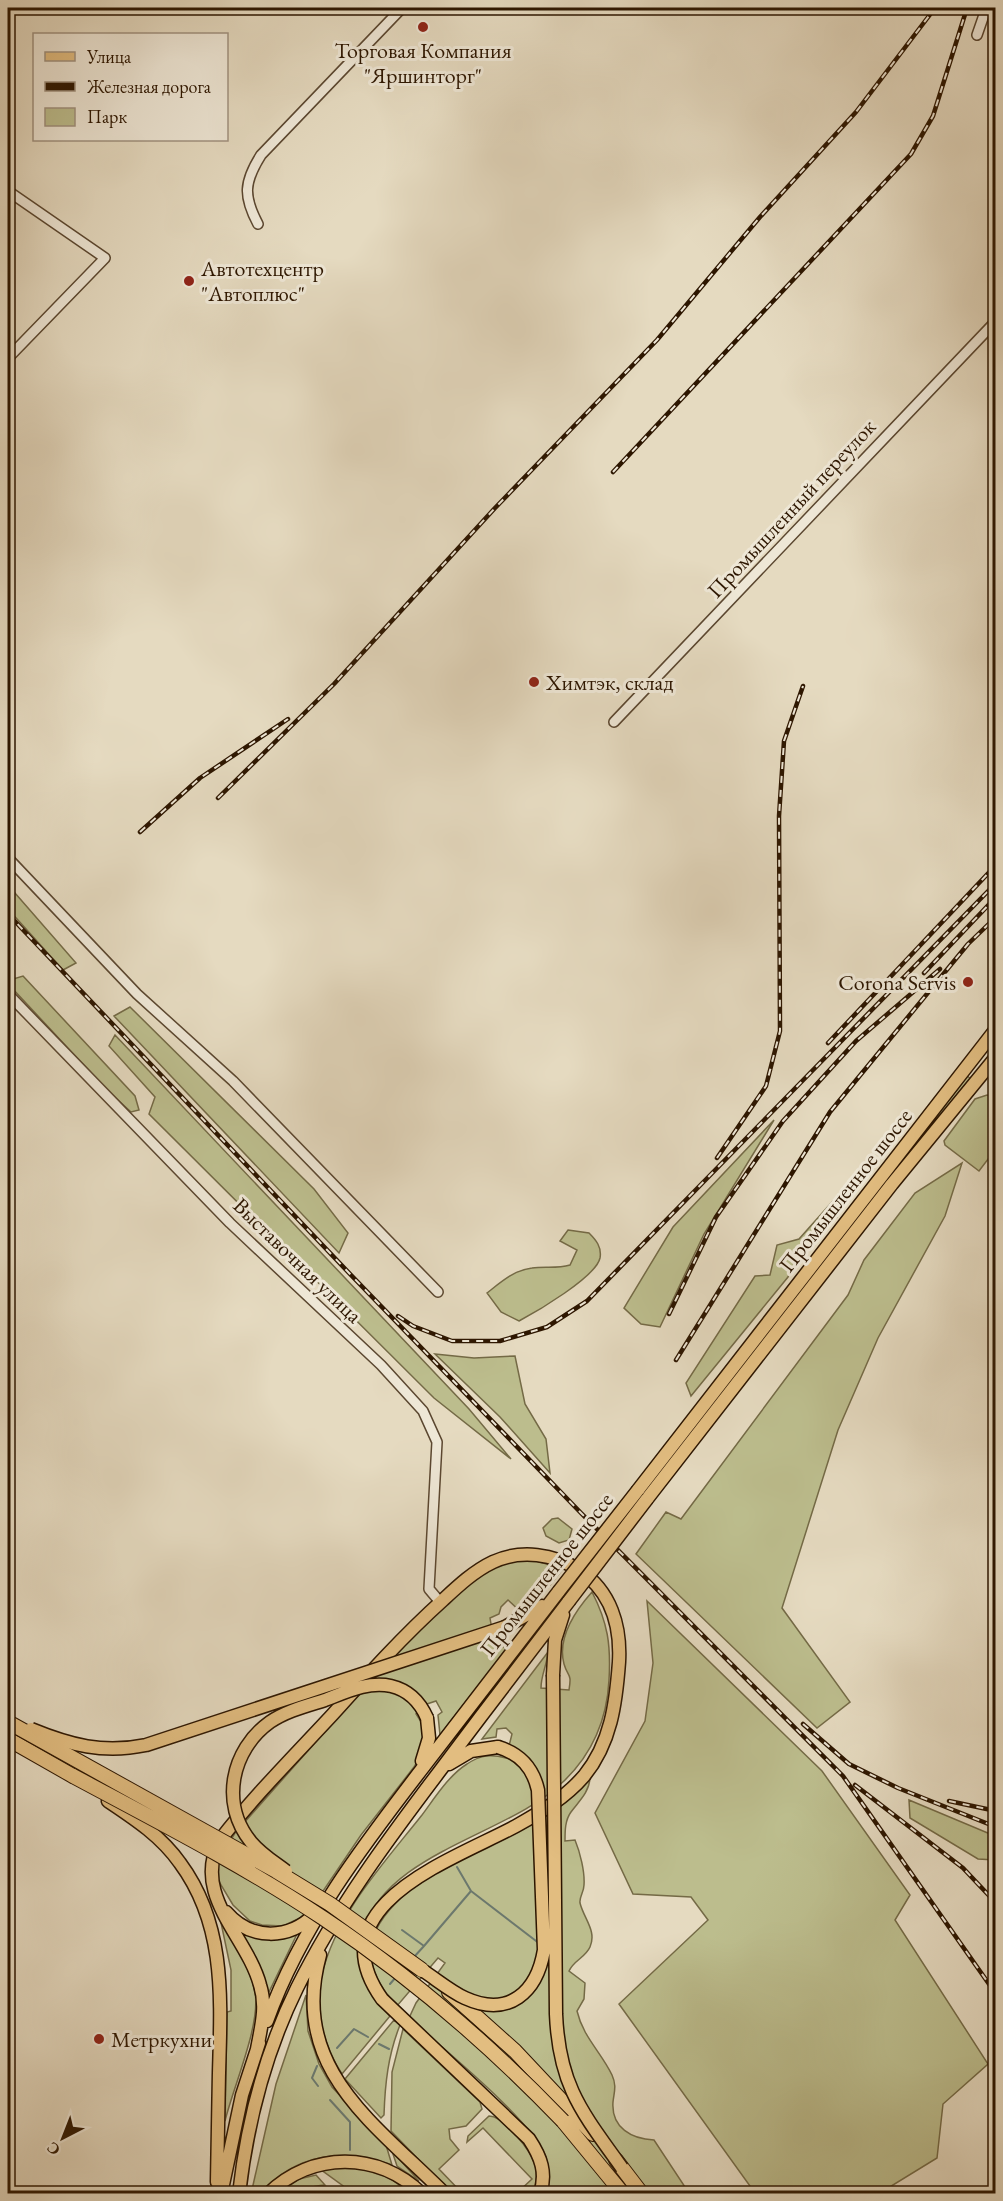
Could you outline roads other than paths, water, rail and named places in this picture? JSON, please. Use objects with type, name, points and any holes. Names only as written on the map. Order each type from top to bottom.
[{"type":"highway","points":[[8,1721],[330,1901],[422,1970],[522,2058],[572,2110],[642,2193]]},
{"type":"highway","points":[[8,1739],[268,1883],[322,1917],[395,1970],[437,2002],[534,2091],[588,2150],[623,2193]]},
{"type":"main road","name":"Промышленное шоссе","points":[[239,2193],[253,2115],[270,2054],[296,1990],[329,1928],[389,1838],[569,1601],[642,1494],[996,1029]]},
{"type":"main road","name":"Промышленное шоссе","points":[[219,2193],[256,2049],[287,1974],[330,1901],[407,1788],[558,1592],[642,1494],[996,1057]]},
{"type":"main road","points":[[967,1065],[981,1076]]},
{"type":"main road","points":[[256,2049],[264,2012],[260,1983],[228,1924],[210,1872],[211,1862],[220,1840],[395,1646],[472,1574],[496,1560],[525,1555],[552,1557],[579,1570],[598,1587],[612,1609],[619,1636],[613,1718],[600,1751],[585,1775],[554,1803],[407,1884],[376,1915],[363,1945],[368,1976],[382,1999],[529,2139],[543,2167],[540,2193]]},
{"type":"main road","points":[[8,1721],[71,1745],[104,1750],[132,1748],[194,1731],[505,1627],[530,1614],[558,1592]]},
{"type":"main road","points":[[569,1601],[555,1640],[553,1675],[556,2014],[559,2056],[576,2102],[622,2168]]},
{"type":"main road","points":[[219,1902],[236,1923],[268,1935],[290,1931],[300,1926],[330,1901],[260,1851],[238,1822],[233,1797],[234,1775],[240,1757],[256,1735],[278,1717],[362,1686],[384,1685],[403,1690],[417,1702],[426,1718],[428,1748],[407,1788]]},
{"type":"main road","points":[[422,1970],[464,1997],[492,2005],[504,2004],[521,1996],[538,1974],[544,1950],[538,1790],[531,1770],[524,1761],[498,1747],[471,1751],[437,1775]]},
{"type":"main road","points":[[73,1776],[147,1828],[170,1850],[190,1878],[208,1912],[214,1931],[220,1973],[219,2193]]},
{"type":"main road","points":[[329,1928],[317,1967],[312,2002],[315,2032],[322,2056],[349,2097],[445,2193]]},
{"type":"main road","points":[[268,2193],[288,2177],[302,2170],[317,2164],[350,2160],[394,2172],[422,2193]]},
{"type":"street","points":[[258,224],[250,208],[246,188],[250,172],[261,155],[402,8]]},
{"type":"street","points":[[977,35],[985,12],[991,8]]},
{"type":"street","points":[[8,191],[105,258],[8,358]]},
{"type":"street","name":"Промышленный переулок","points":[[614,722],[996,321]]},
{"type":"street","points":[[8,858],[137,994],[233,1081],[438,1292]]},
{"type":"street","name":"Выставочная улица","points":[[8,994],[230,1223],[381,1365],[423,1411],[437,1442],[429,1588],[440,1602]]},
{"type":"waterway","points":[[457,1867],[471,1891],[540,1944]]},
{"type":"waterway","points":[[402,1930],[424,1946],[471,1891]]},
{"type":"waterway","points":[[414,1957],[424,1946]]},
{"type":"waterway","points":[[390,1984],[396,1977]]},
{"type":"waterway","points":[[337,2048],[354,2029],[368,2037]]},
{"type":"waterway","points":[[379,2044],[389,2049]]},
{"type":"waterway","points":[[317,2066],[312,2078],[318,2086]]},
{"type":"waterway","points":[[330,2100],[350,2122],[350,2150]]},
{"type":"railway","points":[[218,798],[334,684],[495,508],[657,340],[760,217],[856,112],[935,8]]},
{"type":"railway","points":[[613,472],[911,154],[933,116],[967,8]]},
{"type":"railway","points":[[717,1158],[766,1086],[780,1031],[779,816],[784,741],[803,686]]},
{"type":"railway","points":[[140,832],[200,778],[288,719]]},
{"type":"railway","points":[[828,1043],[996,865]]},
{"type":"railway","points":[[398,1316],[413,1326],[452,1341],[500,1341],[547,1327],[587,1301],[996,883]]},
{"type":"railway","points":[[924,973],[996,897]]},
{"type":"railway","points":[[8,914],[581,1513],[843,1776],[996,1994]]},
{"type":"railway","points":[[676,1360],[830,1112],[968,944],[996,917]]},
{"type":"railway","points":[[669,1314],[716,1217],[783,1121],[856,1041],[940,969]]},
{"type":"railway","points":[[803,1724],[849,1764],[898,1788],[996,1827]]},
{"type":"railway","points":[[855,1785],[963,1868],[996,1903]]},
{"type":"railway","points":[[949,1801],[996,1811]]},
{"type":"place","name":"Торговая Компания \"Яршинторг\"","points":[[423,27]]},
{"type":"place","name":"Автотехцентр \"Автоплюс\"","points":[[189,281]]},
{"type":"place","name":"Химтэк, склад","points":[[534,682]]},
{"type":"place","name":"Corona Servis","points":[[968,982]]},
{"type":"place","name":"Метркухни","points":[[99,2039]]}]
